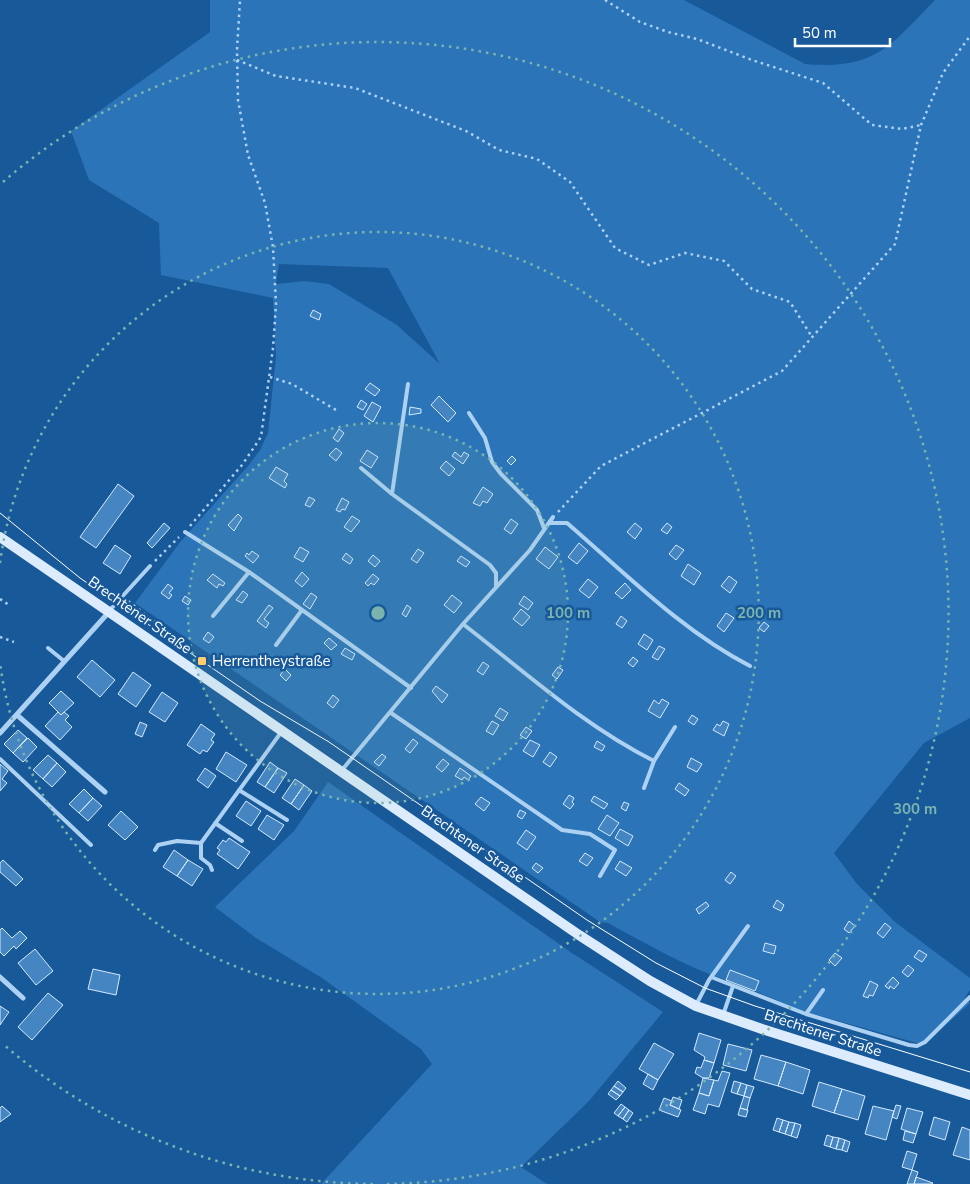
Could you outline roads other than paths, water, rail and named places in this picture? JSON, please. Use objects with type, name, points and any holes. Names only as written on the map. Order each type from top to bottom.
[{"type":"main road","name":"Brechtener Straße","points":[[0,538],[650,981],[696,1006],[970,1095]]},
{"type":"street","points":[[0,733],[109,612]]},
{"type":"street","points":[[17,715],[105,792]]},
{"type":"street","points":[[0,977],[23,998]]},
{"type":"lane","points":[[392,494],[408,384]]},
{"type":"lane","points":[[469,413],[485,438],[492,462],[501,474],[537,510],[544,528]]},
{"type":"lane","points":[[361,468],[392,494],[490,565],[496,573],[496,587]]},
{"type":"lane","points":[[341,771],[463,624],[530,550],[553,517]]},
{"type":"lane","points":[[549,522],[567,523],[699,635],[724,652],[750,666]]},
{"type":"lane","points":[[185,532],[249,572],[411,688]]},
{"type":"lane","points":[[109,612],[150,566]]},
{"type":"lane","points":[[213,616],[249,572]]},
{"type":"lane","points":[[276,645],[302,610]]},
{"type":"lane","points":[[463,624],[584,719],[620,744],[654,761]]},
{"type":"lane","points":[[48,648],[64,661]]},
{"type":"lane","points":[[391,713],[562,830],[590,834],[615,850],[600,876]]},
{"type":"lane","points":[[644,788],[654,761],[675,727]]},
{"type":"lane","points":[[212,870],[210,865],[201,858],[201,843],[282,731]]},
{"type":"lane","points":[[0,759],[91,845]]},
{"type":"lane","points":[[239,790],[287,820]]},
{"type":"lane","points":[[215,823],[242,841]]},
{"type":"lane","points":[[155,850],[158,845],[177,841],[201,843]]},
{"type":"lane","points":[[696,1006],[711,977],[748,926]]},
{"type":"lane","points":[[711,977],[806,1014],[917,1046],[925,1042],[970,997]]},
{"type":"lane","points":[[723,1015],[733,986]]},
{"type":"lane","points":[[806,1014],[823,990]]},
{"type":"tram line","points":[[0,513],[80,578],[260,701],[329,742],[587,920],[656,963],[705,988],[755,1006],[970,1072]]},
{"type":"place","name":"Herrentheystraße","points":[[202,661]]}]
